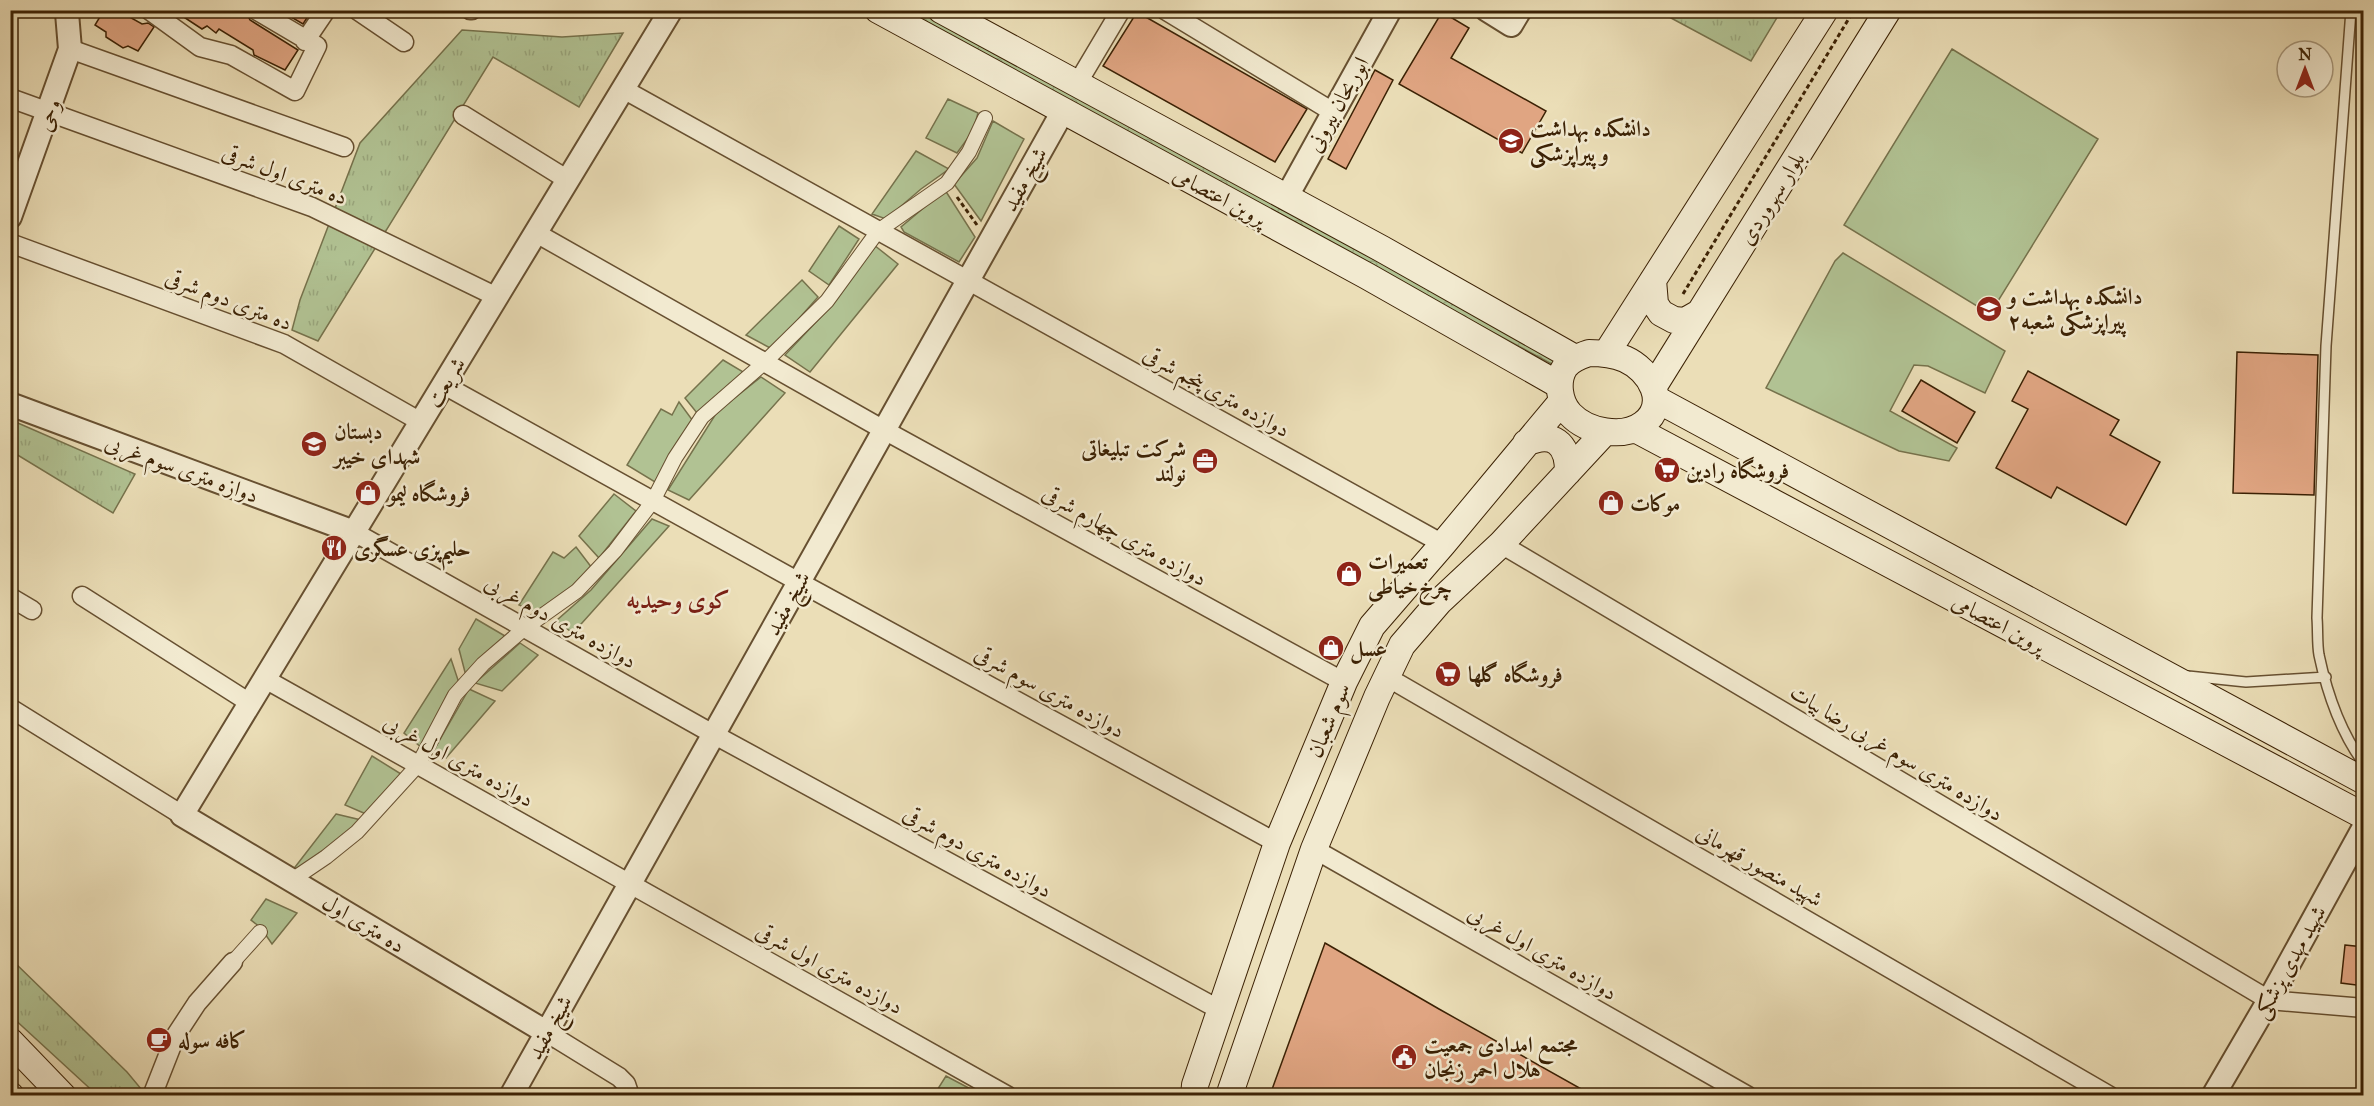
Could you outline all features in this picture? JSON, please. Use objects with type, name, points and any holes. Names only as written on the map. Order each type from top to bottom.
[{"type":"main road","name":"پروین اعتصامی","points":[[878,10],[1367,276],[1561,393]]},
{"type":"main road","name":"پروین اعتصامی","points":[[941,10],[1382,249],[1575,358]]},
{"type":"main road","name":"بلوار سهروردی","points":[[1655,392],[1691,304],[1888,10]]},
{"type":"main road","points":[[1606,354],[1821,12]]},
{"type":"main road","points":[[1653,280],[1655,304],[1661,313],[1674,320],[1686,321],[1691,304]]},
{"type":"main road","points":[[1589,353],[1606,354],[1625,359],[1647,375],[1655,392],[1653,412],[1645,423],[1635,429],[1605,432],[1587,426],[1570,415],[1561,393],[1565,368],[1575,358],[1589,353]]},
{"type":"main road","name":"پروین اعتصامی","points":[[1655,392],[2364,781]]},
{"type":"main road","name":"سوم شعبان","points":[[1194,1095],[1195,1085],[1220,1010],[1278,843],[1344,682],[1372,626],[1526,443],[1561,393]]},
{"type":"main road","name":"پروین اعتصامی","points":[[1635,429],[2364,816]]},
{"type":"main road","name":"سوم شعبان","points":[[1229,1095],[1314,849],[1402,645],[1439,602],[1501,544],[1605,432]]},
{"type":"main road","points":[[1526,443],[1545,438],[1556,441],[1564,448],[1568,460],[1568,472]]},
{"type":"main road","points":[[10,1041],[63,1095]]},
{"type":"street","name":"وحی","points":[[10,217],[70,49],[69,10]]},
{"type":"street","points":[[148,10],[200,47],[231,54],[295,91],[317,46],[256,10]]},
{"type":"street","points":[[305,41],[326,10]]},
{"type":"street","points":[[357,10],[382,18],[404,42]]},
{"type":"street","name":"شریعت","points":[[182,815],[671,10]]},
{"type":"street","points":[[1077,84],[1121,10]]},
{"type":"street","points":[[1165,10],[1333,112]]},
{"type":"street","name":"ابوریحان بیرونی","points":[[1286,198],[1390,10]]},
{"type":"street","points":[[1487,10],[1511,25],[1520,10]]},
{"type":"street","points":[[70,49],[344,147]]},
{"type":"street","name":"دوازده متری پنجم شرقی","points":[[624,89],[1443,544]]},
{"type":"street","name":"ده متری اول شرقی","points":[[10,98],[312,207],[497,297]]},
{"type":"street","name":"شیخ مفید","points":[[510,1095],[1063,111]]},
{"type":"street","points":[[464,116],[568,180]]},
{"type":"street","points":[[292,880],[357,832],[418,765],[455,695],[483,664],[525,628],[577,591],[615,551],[653,501],[675,458],[702,417],[765,362],[827,301],[878,231],[947,183],[969,152],[985,118]]},
{"type":"street","name":"دوازده متری چهارم شرقی","points":[[536,233],[884,430],[1344,682]]},
{"type":"street","name":"ده متری دوم شرقی","points":[[10,243],[284,344],[421,422]]},
{"type":"street","name":"دوازده متری سوم شرقی","points":[[444,385],[1278,843]]},
{"type":"street","name":"دوازه متری سوم غربی","points":[[10,405],[354,532]]},
{"type":"street","name":"دوازده متری دوم غربی","points":[[354,532],[713,734]]},
{"type":"street","name":"دوازده متری سوم غربی رضا بیات","points":[[1501,544],[2269,1000]]},
{"type":"street","points":[[82,596],[250,703]]},
{"type":"street","points":[[10,597],[32,610]]},
{"type":"street","name":"شهید منصور قهرمانی","points":[[1387,677],[2110,1095]]},
{"type":"street","name":"دوازده متری اول غربی","points":[[265,679],[629,883]]},
{"type":"street","points":[[10,708],[182,815]]},
{"type":"street","name":"دوازده متری دوم شرقی","points":[[713,734],[1220,1010]]},
{"type":"street","name":"ده متری اول","points":[[182,815],[546,1032]]},
{"type":"street","name":"شهید مهدی پزشکی","points":[[2213,1095],[2269,1000],[2364,827]]},
{"type":"street","name":"دوازده متری اول غربی","points":[[1314,849],[1748,1095]]},
{"type":"street","name":"دوازده متری اول شرقی","points":[[629,883],[1008,1095]]},
{"type":"street","points":[[152,1095],[176,1035],[197,1003],[260,932]]},
{"type":"street","points":[[2269,1000],[2364,1008]]},
{"type":"street","points":[[546,1032],[618,1077],[626,1084],[630,1095]]},
{"type":"lane","points":[[2351,10],[2326,358],[2317,618],[2319,654],[2326,677],[2345,736],[2364,764]]},
{"type":"lane","points":[[2163,672],[2246,682],[2326,677]]},
{"type":"path","points":[[1691,304],[1854,10]]},
{"type":"path","points":[[947,183],[989,242]]},
{"type":"green space","points":[[1780,10],[1781,11],[1751,61],[1658,11]]},
{"type":"green space","points":[[897,11],[920,11],[1568,360],[1561,369]]},
{"type":"green space","points":[[462,30],[562,37],[623,33],[579,107],[493,57],[318,341],[292,330],[300,300],[360,143]]},
{"type":"green space","points":[[1952,49],[2098,139],[1990,314],[1844,225]]},
{"type":"green space","points":[[948,99],[978,113],[973,131],[957,153],[926,138]]},
{"type":"green space","points":[[993,121],[1024,139],[981,221],[954,184],[977,158]]},
{"type":"green space","points":[[916,151],[949,169],[886,219],[872,214]]},
{"type":"green space","points":[[945,190],[975,237],[959,262],[904,232],[901,227]]},
{"type":"green space","points":[[839,226],[859,239],[829,285],[809,271]]},
{"type":"green space","points":[[874,245],[898,264],[810,372],[785,355],[833,304]]},
{"type":"green space","points":[[1843,253],[2005,351],[1985,393],[1928,366],[1914,365],[1890,411],[1957,448],[1949,461],[1899,451],[1766,388],[1835,261]]},
{"type":"green space","points":[[802,280],[818,297],[772,349],[746,335]]},
{"type":"green space","points":[[723,360],[745,373],[697,413],[685,398]]},
{"type":"green space","points":[[761,377],[785,393],[689,500],[668,490],[717,412]]},
{"type":"green space","points":[[679,402],[693,421],[655,482],[627,465],[661,409],[672,415]]},
{"type":"green space","points":[[11,420],[135,474],[113,513],[11,451]]},
{"type":"green space","points":[[614,494],[636,511],[599,558],[579,536]]},
{"type":"green space","points":[[652,519],[669,526],[573,633],[556,621],[591,590]]},
{"type":"green space","points":[[576,547],[592,568],[570,590],[535,612],[519,605],[553,552],[564,558]]},
{"type":"green space","points":[[476,619],[505,636],[466,676],[459,649]]},
{"type":"green space","points":[[520,643],[538,655],[502,691],[475,683]]},
{"type":"green space","points":[[451,659],[459,683],[448,693],[421,747],[404,733]]},
{"type":"green space","points":[[469,689],[495,701],[446,758],[434,750]]},
{"type":"green space","points":[[372,756],[401,774],[366,814],[345,805]]},
{"type":"green space","points":[[336,814],[361,820],[328,848],[292,871]]},
{"type":"green space","points":[[266,899],[297,913],[272,944],[261,928],[251,920]]},
{"type":"green space","points":[[11,959],[127,1072],[142,1090],[134,1095],[97,1095],[11,1016]]},
{"type":"green space","points":[[946,1076],[982,1095],[934,1095]]},
{"type":"building","points":[[104,10],[117,10],[142,24],[148,23],[154,27],[138,51],[128,46],[123,48],[106,37],[106,32],[95,25]]},
{"type":"building","points":[[173,10],[245,10],[250,20],[298,50],[285,70],[254,55],[253,50],[219,29],[216,33],[207,26],[202,29]]},
{"type":"building","points":[[279,10],[312,10],[303,24]]},
{"type":"building","points":[[1137,12],[1307,109],[1275,162],[1103,66]]},
{"type":"building","points":[[1442,12],[1469,28],[1451,58],[1546,111],[1522,153],[1399,84]]},
{"type":"building","points":[[1375,70],[1393,80],[1346,169],[1328,159]]},
{"type":"building","points":[[2237,352],[2318,355],[2314,495],[2233,493]]},
{"type":"building","points":[[2028,371],[2119,420],[2110,435],[2160,462],[2126,525],[2057,487],[2051,498],[1996,468],[2028,409],[2012,401]]},
{"type":"building","points":[[1921,380],[1975,412],[1957,443],[1902,411]]},
{"type":"building","name":"مجتمع امدادی جمعیت هلال احمر زنجان","points":[[1325,943],[1439,1009],[1592,1095],[1270,1095]]},
{"type":"building","points":[[2345,945],[2364,947],[2364,986],[2341,983]]},
{"type":"place","name":"دانشکده بهداشت و پیراپزشکی","points":[[1511,141]]},
{"type":"place","name":"دانشکده بهداشت و پیراپزشکى شعبه۲","points":[[1989,309]]},
{"type":"place","name":"دبستان شهدای خیبر","points":[[314,444]]},
{"type":"place","name":"شرکت تبلیغاتی نولند","points":[[1205,461]]},
{"type":"place","name":"فروشگاه رادین","points":[[1667,470]]},
{"type":"place","name":"فروشگاه لیمو","points":[[368,493]]},
{"type":"place","name":"موکات","points":[[1611,503]]},
{"type":"place","name":"حلیم‌پزی عسگری","points":[[334,548]]},
{"type":"place","name":"تعمیرات چرخ‌خیاطی","points":[[1349,574]]},
{"type":"place","name":"عسل","points":[[1331,648]]},
{"type":"place","name":"فروشگاه گلها","points":[[1448,674]]},
{"type":"place","name":"کافه سوله","points":[[159,1040]]},
{"type":"place","name":"مجتمع امدادی جمعیت هلال احمر زنجان","points":[[1404,1057]]},
{"type":"district","name":"کوی وحیدیه","points":[[678,600]]}]
